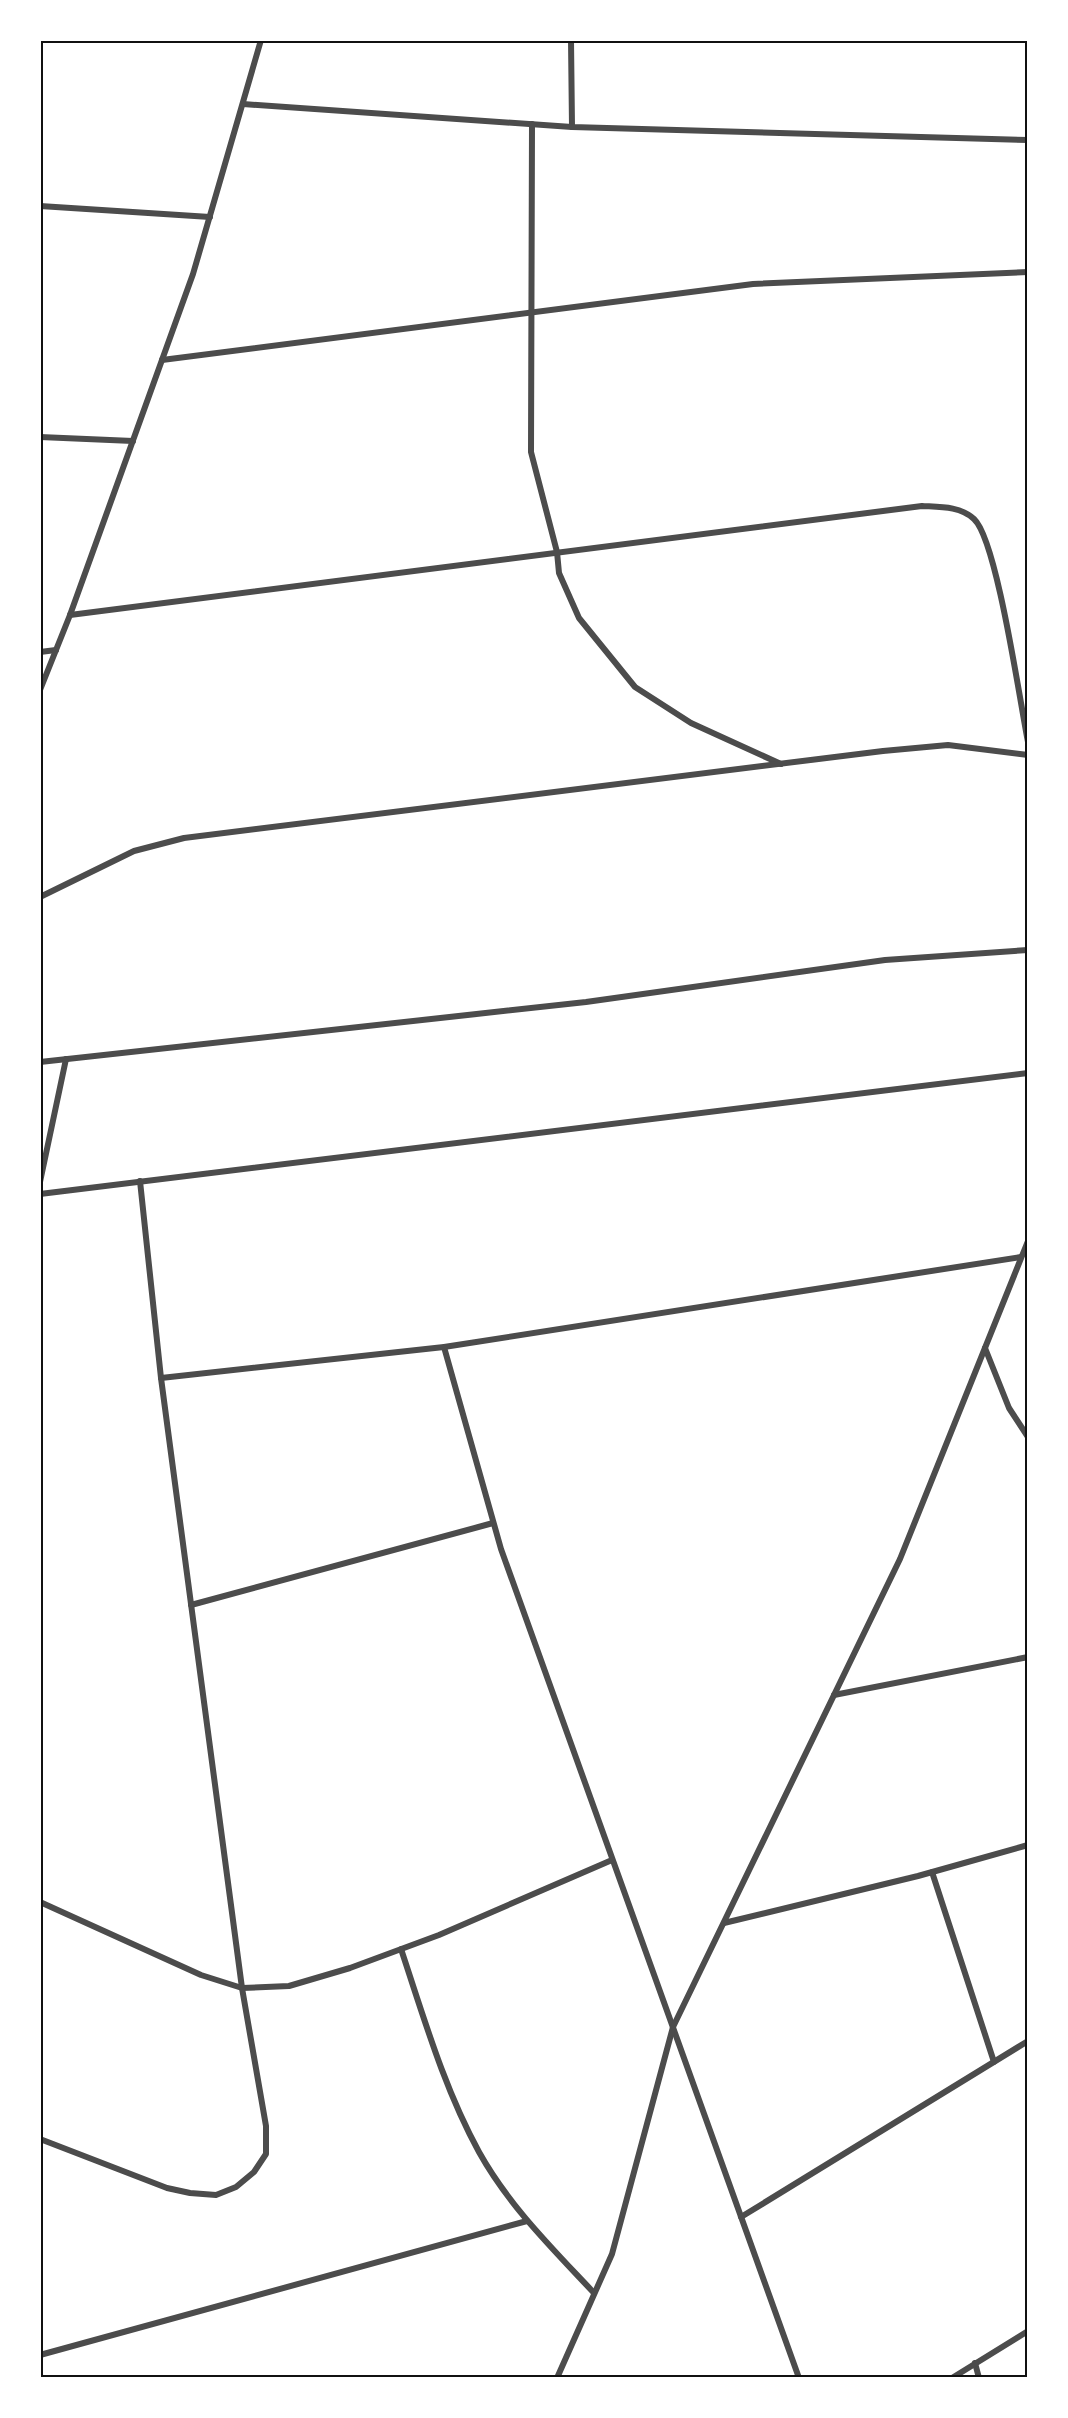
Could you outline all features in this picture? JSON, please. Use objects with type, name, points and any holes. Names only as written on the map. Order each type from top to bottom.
[{"type":"street","points":[[40,690],[70,615],[193,274],[261,40]]},
{"type":"street","points":[[571,40],[572,127]]},
{"type":"street","points":[[243,104],[572,127],[1028,140]]},
{"type":"street","points":[[532,124],[531,452],[557,552],[559,573],[579,618],[635,687],[691,723],[781,764]]},
{"type":"street","points":[[40,206],[210,217]]},
{"type":"street","points":[[162,360],[753,284],[1028,272]]},
{"type":"street","points":[[40,437],[133,441]]},
{"type":"street","points":[[70,615],[922,506],[955,508],[975,519],[988,544],[997,577],[1028,742]]},
{"type":"street","points":[[40,652],[56,650]]},
{"type":"street","points":[[40,897],[134,851],[184,838],[948,745],[1028,755]]},
{"type":"street","points":[[40,1062],[586,1002],[885,960],[1028,950]]},
{"type":"street","points":[[40,1182],[66,1059]]},
{"type":"street","points":[[40,1194],[1028,1073]]},
{"type":"street","points":[[40,2147],[42,2139],[167,2188],[216,2195],[236,2187],[254,2172],[266,2154],[266,2126],[242,1988],[161,1378],[140,1182]]},
{"type":"street","points":[[557,2378],[612,2254],[673,2027],[900,1559],[1028,1240]]},
{"type":"street","points":[[161,1378],[444,1347],[1021,1257]]},
{"type":"street","points":[[444,1347],[493,1523],[799,2378]]},
{"type":"street","points":[[984,1348],[1009,1408],[1028,1437]]},
{"type":"street","points":[[191,1605],[493,1523]]},
{"type":"street","points":[[834,1695],[1028,1657]]},
{"type":"street","points":[[724,1923],[932,1872],[1028,1845]]},
{"type":"street","points":[[40,1902],[201,1975],[242,1988],[289,1986],[439,1935],[612,1860]]},
{"type":"street","points":[[932,1872],[994,2062]]},
{"type":"street","points":[[401,1949],[447,2086],[480,2154],[526,2221],[594,2293]]},
{"type":"street","points":[[741,2217],[1028,2041]]},
{"type":"street","points":[[40,2355],[526,2221]]},
{"type":"street","points":[[952,2378],[1028,2331]]},
{"type":"street","points":[[975,2363],[979,2378]]}]
